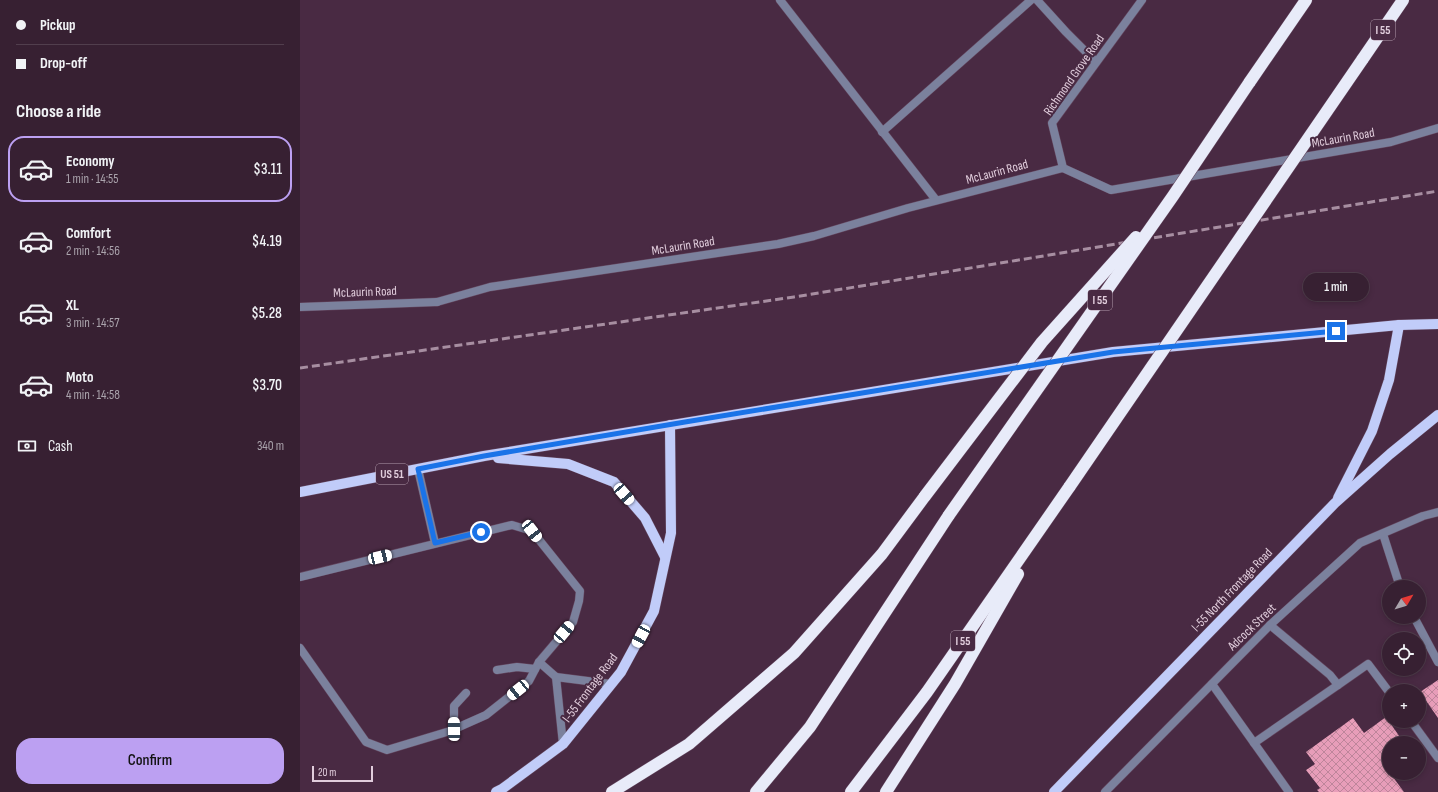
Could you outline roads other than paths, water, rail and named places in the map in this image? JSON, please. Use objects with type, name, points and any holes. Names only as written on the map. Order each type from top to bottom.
[{"type":"highway","name":"I 55","points":[[756,792],[810,726],[949,515],[1173,196],[1306,0]]},
{"type":"highway","name":"I 55","points":[[851,792],[927,692],[1058,506],[1070,486],[1404,0]]},
{"type":"highway","points":[[612,792],[689,744],[794,653],[882,554],[1042,342],[1173,196]]},
{"type":"highway","points":[[886,792],[955,684],[1058,506]]},
{"type":"main road","name":"US 51","points":[[300,492],[484,456],[1113,352],[1399,325],[1438,324]]},
{"type":"main road","points":[[1335,503],[1372,430],[1389,380],[1399,325]]},
{"type":"main road","name":"I-55 North Frontage Road","points":[[1054,792],[1335,503],[1390,454],[1438,415]]},
{"type":"main road","name":"I-55 Frontage Road","points":[[496,792],[563,744],[621,672],[654,611],[671,533],[670,425]]},
{"type":"main road","points":[[484,456],[568,464],[614,482],[645,518],[665,557]]},
{"type":"street","points":[[780,0],[936,200]]},
{"type":"street","points":[[882,132],[1031,0]]},
{"type":"street","points":[[1037,0],[1096,62]]},
{"type":"street","name":"Richmond Grove Road","points":[[1063,168],[1052,123],[1142,0]]},
{"type":"street","name":"McLaurin Road","points":[[300,307],[437,302],[490,287],[792,241],[814,236],[936,200],[1063,168],[1111,190],[1391,142],[1438,128]]},
{"type":"street","points":[[418,469],[435,543]]},
{"type":"street","name":"Adcock Street","points":[[1105,792],[1270,625],[1360,543],[1423,516],[1438,512]]},
{"type":"street","points":[[300,577],[512,525],[532,531],[580,591],[579,601],[572,622],[537,666],[529,681],[486,715],[454,729],[387,750],[366,742],[300,648]]},
{"type":"street","points":[[1383,534],[1398,580]]},
{"type":"street","points":[[1418,624],[1437,659]]},
{"type":"street","points":[[1270,625],[1330,675],[1338,685]]},
{"type":"street","points":[[1254,743],[1368,664],[1383,684]]},
{"type":"street","points":[[497,670],[537,666],[556,677],[611,684]]},
{"type":"street","points":[[556,677],[563,744]]},
{"type":"street","points":[[1212,684],[1289,792]]},
{"type":"street","points":[[454,729],[454,706],[466,693]]},
{"type":"street","points":[[1416,728],[1438,758]]},
{"type":"railway","points":[[300,368],[794,297],[1438,191]]}]
